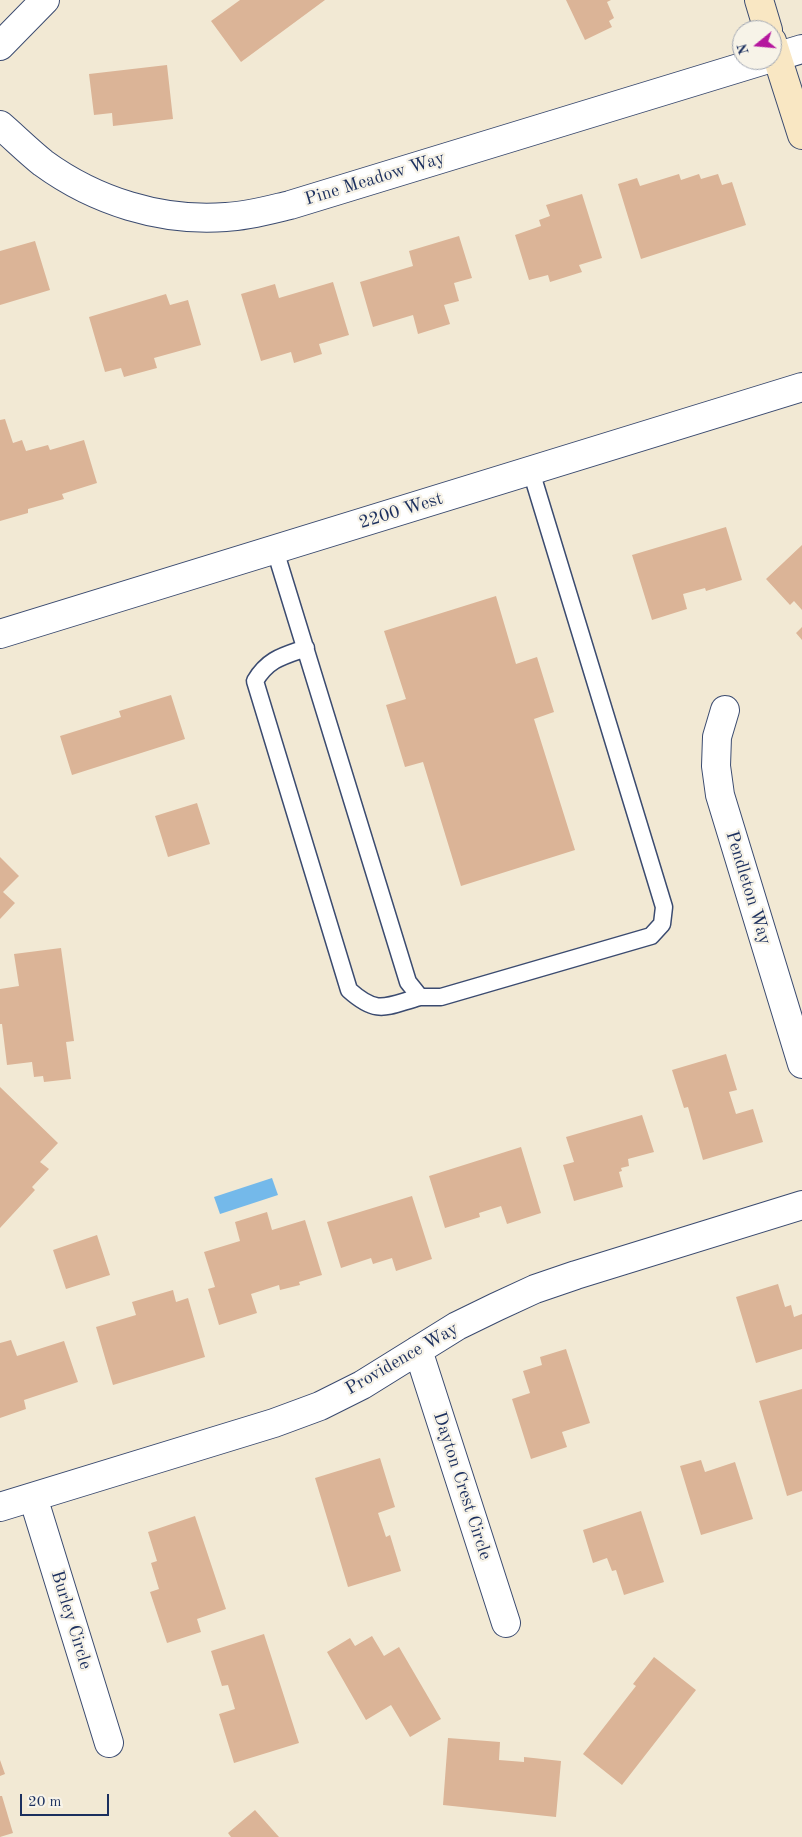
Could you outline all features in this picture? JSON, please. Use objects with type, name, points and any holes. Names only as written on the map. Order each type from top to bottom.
[{"type":"main road","points":[[759,0],[765,20]]},
{"type":"main road","points":[[782,67],[802,135]]},
{"type":"street","points":[[0,46],[45,0]]},
{"type":"street","name":"Pine Meadow Way","points":[[0,125],[42,162],[98,195],[129,206],[161,214],[193,217],[226,217],[258,213],[290,205],[732,67]]},
{"type":"street","name":"2200 West","points":[[0,634],[802,387]]},
{"type":"street","name":"Pendleton Way","points":[[725,710],[717,738],[716,766],[720,795],[802,1064]]},
{"type":"street","name":"Providence Way","points":[[0,1506],[274,1423],[320,1406],[362,1385],[457,1326],[535,1289],[802,1205]]},
{"type":"street","name":"Dayton Crest Circle","points":[[418,1350],[506,1623]]},
{"type":"street","name":"Burley Circle","points":[[33,1497],[110,1743]]},
{"type":"lane","points":[[306,648],[276,659],[262,669],[255,681],[349,990],[361,1001],[379,1008],[420,997],[441,997],[651,936],[662,924],[664,907],[531,471]]},
{"type":"lane","points":[[275,550],[408,982],[420,997]]},
{"type":"water","points":[[272,1178],[278,1195],[220,1214],[214,1197]]},
{"type":"building","points":[[240,0],[325,0],[241,62],[211,21]]},
{"type":"building","points":[[566,0],[611,0],[607,2],[614,18],[609,21],[612,27],[585,40]]},
{"type":"building","points":[[167,65],[173,119],[113,126],[112,113],[94,115],[89,74]]},
{"type":"building","points":[[679,174],[681,180],[699,174],[701,179],[718,174],[722,185],[732,182],[746,225],[641,259],[618,184],[637,178],[640,186]]},
{"type":"building","points":[[582,194],[602,258],[579,265],[582,272],[550,282],[548,275],[529,280],[515,235],[541,226],[539,220],[550,216],[546,205]]},
{"type":"building","points":[[459,236],[472,278],[454,283],[459,301],[444,305],[450,324],[418,334],[413,315],[373,327],[360,282],[413,266],[409,251]]},
{"type":"building","points":[[35,241],[50,290],[0,305],[0,251]]},
{"type":"building","points":[[333,282],[349,335],[319,344],[322,354],[294,363],[291,352],[261,361],[241,294],[275,284],[279,298]]},
{"type":"building","points":[[166,294],[170,305],[188,300],[201,345],[154,358],[157,368],[124,377],[121,368],[105,372],[89,317]]},
{"type":"building","points":[[5,419],[13,443],[22,440],[26,451],[48,445],[50,450],[84,440],[97,483],[62,494],[64,499],[28,509],[28,513],[0,521],[0,420]]},
{"type":"building","points":[[726,527],[742,580],[706,591],[705,588],[683,594],[687,609],[652,620],[632,555]]},
{"type":"building","points":[[802,545],[802,610],[794,601],[790,605],[766,579]]},
{"type":"building","points":[[496,596],[516,664],[537,657],[554,712],[534,719],[575,850],[461,886],[423,762],[405,767],[386,705],[406,699],[384,631]]},
{"type":"building","points":[[802,627],[802,640],[796,633]]},
{"type":"building","points":[[171,695],[185,739],[72,775],[60,736],[121,717],[119,711]]},
{"type":"building","points":[[197,803],[210,844],[168,857],[155,816]]},
{"type":"building","points":[[0,857],[19,876],[3,892],[15,903],[0,919]]},
{"type":"building","points":[[61,948],[74,1041],[66,1042],[71,1079],[44,1082],[43,1076],[34,1077],[32,1062],[7,1065],[2,1024],[0,1024],[0,989],[19,986],[14,954]]},
{"type":"building","points":[[726,1054],[737,1090],[729,1092],[736,1114],[753,1109],[763,1142],[703,1160],[688,1107],[684,1108],[672,1070]]},
{"type":"building","points":[[0,1087],[58,1143],[40,1162],[49,1169],[32,1187],[35,1190],[0,1228]]},
{"type":"building","points":[[642,1115],[654,1152],[628,1159],[629,1166],[621,1168],[622,1171],[619,1172],[623,1187],[574,1201],[563,1165],[574,1162],[566,1137]]},
{"type":"building","points":[[521,1147],[541,1213],[507,1224],[501,1206],[479,1213],[480,1217],[445,1228],[429,1176]]},
{"type":"building","points":[[412,1196],[432,1259],[396,1271],[392,1258],[373,1264],[371,1258],[341,1268],[327,1222]]},
{"type":"building","points":[[267,1212],[272,1230],[305,1220],[322,1275],[299,1282],[300,1285],[280,1290],[279,1285],[251,1294],[257,1313],[219,1325],[208,1289],[215,1287],[204,1252],[240,1241],[235,1222]]},
{"type":"building","points":[[97,1235],[110,1275],[66,1289],[53,1250]]},
{"type":"building","points":[[778,1284],[785,1307],[791,1305],[794,1317],[802,1314],[802,1349],[756,1363],[736,1297]]},
{"type":"building","points":[[173,1290],[176,1302],[188,1298],[205,1357],[113,1385],[96,1327],[136,1315],[132,1302]]},
{"type":"building","points":[[11,1340],[17,1356],[64,1341],[78,1382],[24,1400],[26,1409],[0,1418],[0,1343]]},
{"type":"building","points":[[566,1349],[590,1423],[562,1432],[567,1447],[531,1459],[512,1399],[530,1393],[523,1371],[542,1365],[540,1357]]},
{"type":"building","points":[[802,1389],[802,1491],[787,1496],[759,1401]]},
{"type":"building","points":[[380,1458],[395,1507],[378,1513],[386,1537],[390,1535],[401,1571],[348,1587],[315,1478]]},
{"type":"building","points":[[701,1460],[705,1472],[735,1462],[753,1519],[701,1535],[680,1466]]},
{"type":"building","points":[[641,1511],[664,1582],[624,1595],[616,1570],[612,1571],[607,1558],[593,1563],[583,1530]]},
{"type":"building","points":[[195,1516],[226,1609],[197,1619],[201,1632],[167,1643],[150,1592],[159,1589],[151,1563],[157,1561],[148,1532]]},
{"type":"building","points":[[264,1634],[299,1743],[234,1763],[219,1714],[235,1709],[228,1685],[222,1686],[211,1651]]},
{"type":"building","points":[[372,1636],[384,1656],[399,1647],[441,1719],[410,1737],[391,1705],[366,1720],[327,1652],[350,1638],[355,1646]]},
{"type":"building","points":[[654,1657],[696,1690],[622,1785],[583,1754],[636,1686],[633,1684]]},
{"type":"building","points":[[448,1738],[500,1742],[499,1760],[524,1762],[524,1757],[561,1761],[556,1817],[443,1805]]},
{"type":"building","points":[[0,1760],[5,1774],[0,1776]]},
{"type":"building","points":[[0,1796],[2,1796],[13,1833],[0,1837]]},
{"type":"building","points":[[255,1810],[279,1837],[231,1837],[228,1833]]}]
